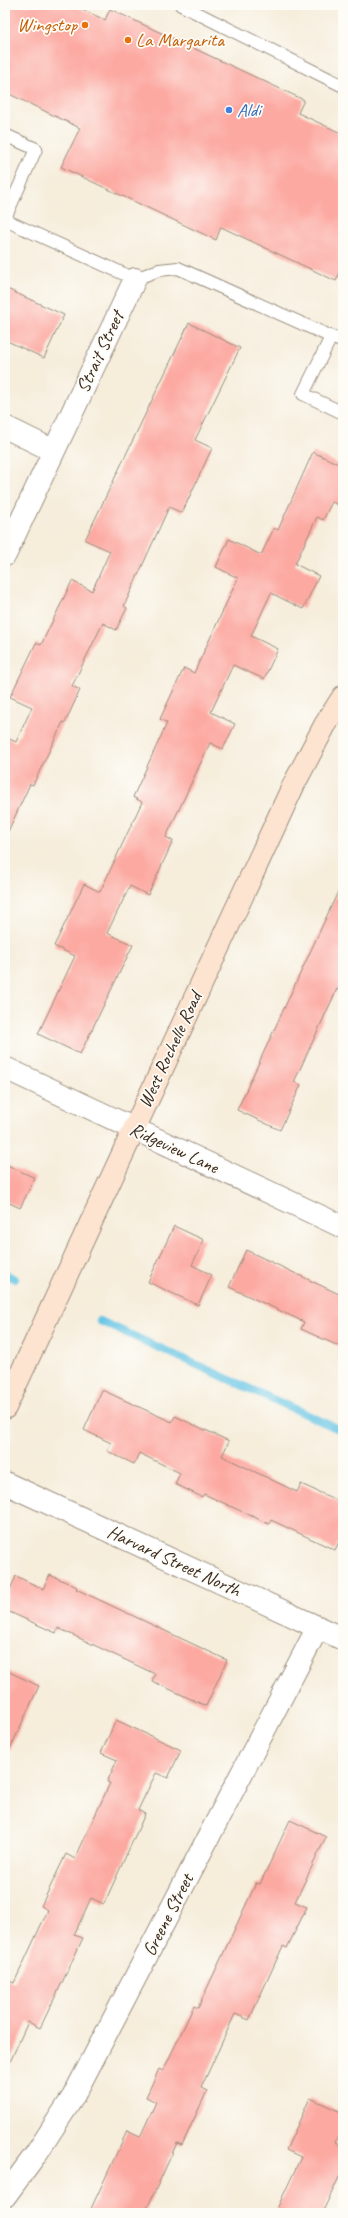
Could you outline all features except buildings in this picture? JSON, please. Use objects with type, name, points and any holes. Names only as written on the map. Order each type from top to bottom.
[{"type":"street","name":"Strait Street","points":[[5,555],[135,279]]},
{"type":"street","points":[[5,427],[54,450]]},
{"type":"street","name":"West Rochelle Road","points":[[5,1408],[294,784],[325,725],[343,697]]},
{"type":"street","name":"Ridgeview Lane","points":[[5,1068],[343,1227]]},
{"type":"street","name":"Harvard Street North","points":[[5,1483],[343,1639]]},
{"type":"street","name":"Greene Street","points":[[5,2196],[36,2154],[73,2097],[318,1627]]},
{"type":"lane","points":[[181,5],[343,86]]},
{"type":"lane","points":[[5,134],[36,149],[5,219],[135,279],[159,270],[178,268],[343,342]]},
{"type":"lane","points":[[331,337],[303,394],[343,413]]},
{"type":"waterway","points":[[5,1274],[15,1279]]},
{"type":"waterway","points":[[100,1321],[343,1431]]},
{"type":"place","name":"Wingstop","points":[[85,25]]},
{"type":"place","name":"La Margarita","points":[[128,40]]},
{"type":"place","name":"Aldi","points":[[229,110]]}]
